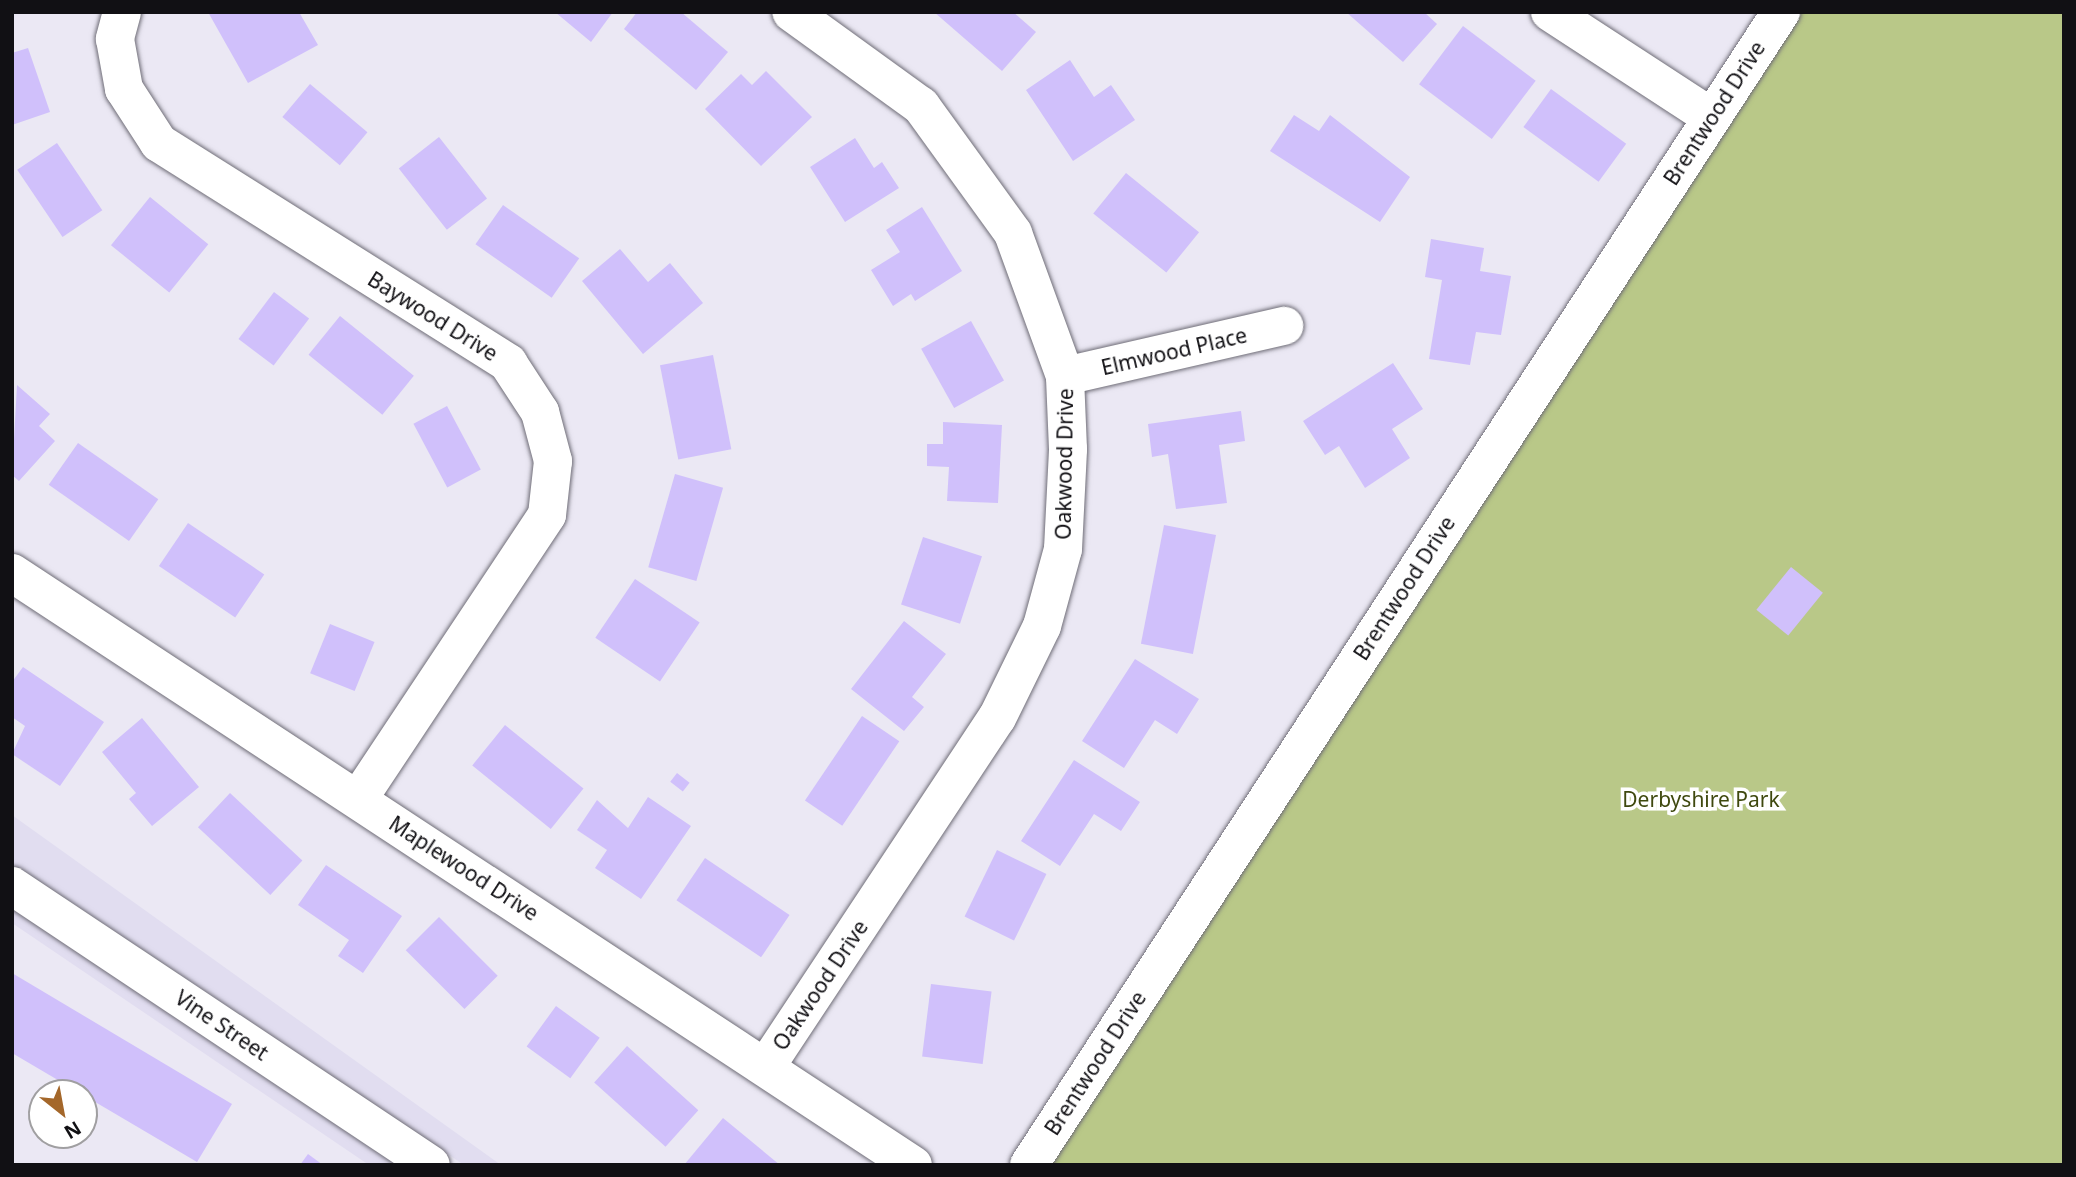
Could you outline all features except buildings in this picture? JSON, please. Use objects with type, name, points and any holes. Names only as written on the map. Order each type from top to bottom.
[{"type":"street","name":"Baywood Drive","points":[[122,12],[115,39],[124,89],[159,143],[508,363],[540,412],[554,461],[547,515],[358,799]]},
{"type":"street","name":"Oakwood Drive","points":[[767,1065],[998,718],[1042,626],[1063,549],[1065,376],[1013,233],[967,162],[921,106],[791,12]]},
{"type":"street","points":[[1550,12],[1711,117]]},
{"type":"street","name":"Brentwood Drive","points":[[1029,1165],[1781,12]]},
{"type":"street","name":"Elmwood Place","points":[[1065,376],[1284,326]]},
{"type":"street","name":"Maplewood Drive","points":[[12,573],[767,1065],[913,1165]]},
{"type":"street","name":"Vine Street","points":[[12,886],[431,1165]]},
{"type":"shaded area","points":[[12,815],[501,1165],[464,1165],[12,864]]},
{"type":"shaded area","points":[[12,909],[397,1165],[369,1165],[12,923]]},
{"type":"green space","name":"Derbyshire Park","points":[[1781,12],[2064,12],[2064,1165],[1029,1165]]}]
